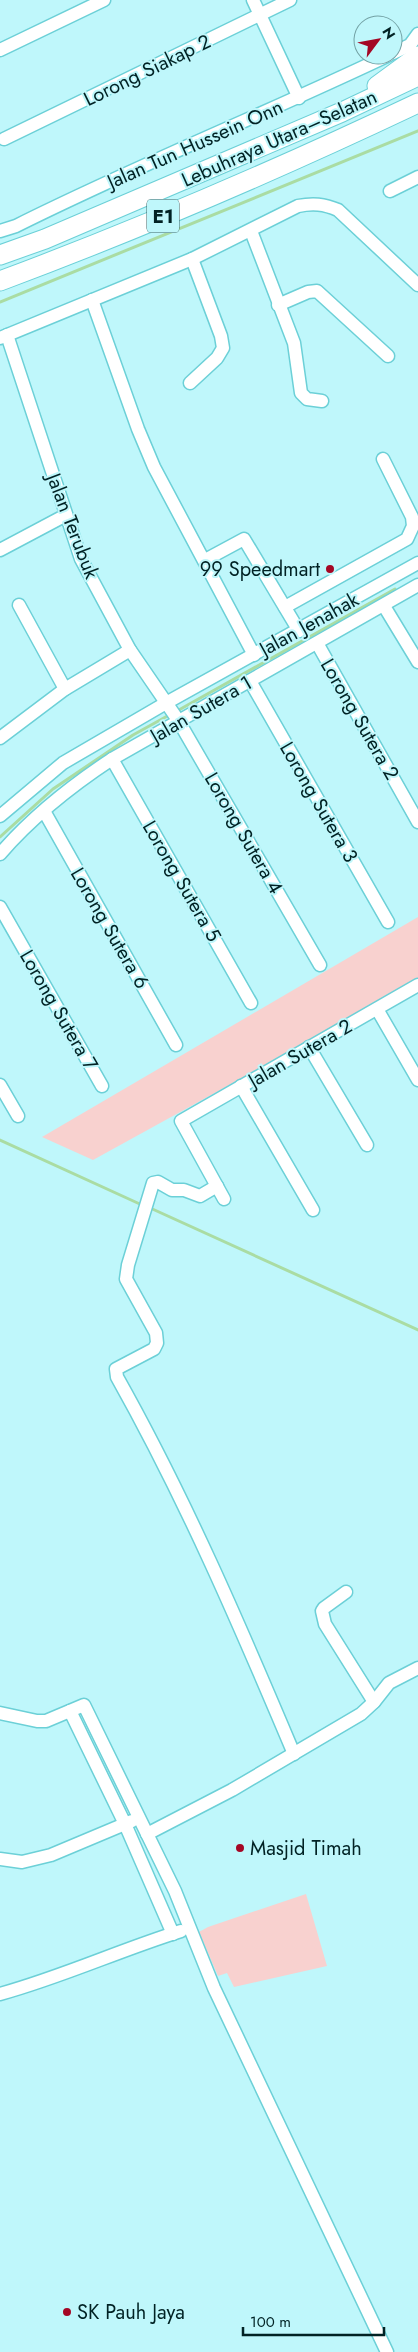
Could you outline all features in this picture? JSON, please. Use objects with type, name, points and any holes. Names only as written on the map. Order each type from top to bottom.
[{"type":"highway","points":[[342,112],[418,56]]},
{"type":"highway","name":"Lebuhraya Utara–Selatan","points":[[0,256],[45,239],[342,112],[418,76]]},
{"type":"highway","name":"Lebuhraya Utara–Selatan","points":[[0,282],[324,148],[418,103]]},
{"type":"highway","points":[[324,148],[418,113]]},
{"type":"street","points":[[0,50],[104,0]]},
{"type":"street","points":[[253,0],[299,98]]},
{"type":"street","name":"Lorong Siakap 2","points":[[4,139],[290,0]]},
{"type":"street","points":[[403,48],[410,45],[418,34]]},
{"type":"street","name":"Jalan Tun Hussein Onn","points":[[0,231],[16,226],[368,65]]},
{"type":"street","points":[[390,191],[418,177]]},
{"type":"street","points":[[4,336],[192,259],[298,206],[311,203],[324,204],[338,210],[417,282]]},
{"type":"street","points":[[251,231],[294,343],[301,393],[307,399],[322,401]]},
{"type":"street","points":[[190,383],[218,358],[223,348],[221,336],[192,259]]},
{"type":"street","points":[[278,305],[308,292],[317,291],[388,356]]},
{"type":"street","points":[[92,300],[138,429],[154,467],[254,655]]},
{"type":"street","name":"Jalan Terubuk","points":[[4,336],[81,560],[130,650],[166,703]]},
{"type":"street","points":[[285,607],[407,539],[413,526],[412,517],[383,459]]},
{"type":"street","points":[[0,550],[66,515]]},
{"type":"street","points":[[204,560],[244,539],[299,630]]},
{"type":"street","name":"Jalan Jenahak","points":[[0,816],[63,763],[166,703],[418,563]]},
{"type":"street","name":"Jalan Sutera 1","points":[[0,854],[76,783],[112,759],[418,585]]},
{"type":"street","points":[[19,605],[66,689]]},
{"type":"street","points":[[384,606],[418,662]]},
{"type":"street","name":"Lorong Sutera 2","points":[[316,643],[418,822]]},
{"type":"street","points":[[1,733],[66,689],[130,650]]},
{"type":"street","name":"Lorong Sutera 3","points":[[250,681],[388,922]]},
{"type":"street","name":"Lorong Sutera 4","points":[[166,703],[178,720],[320,965]]},
{"type":"street","name":"Lorong Sutera 5","points":[[112,759],[251,1003]]},
{"type":"street","name":"Lorong Sutera 6","points":[[44,811],[176,1045]]},
{"type":"street","name":"Lorong Sutera 7","points":[[0,907],[102,1086]]},
{"type":"street","name":"Jalan Sutera 2","points":[[217,1186],[181,1121],[418,985]]},
{"type":"street","points":[[376,1009],[418,1080]]},
{"type":"street","points":[[309,1047],[367,1145]]},
{"type":"street","points":[[0,1086],[18,1116]]},
{"type":"street","points":[[241,1086],[313,1210]]},
{"type":"street","points":[[224,1199],[217,1186],[200,1196],[184,1190],[172,1190],[158,1182],[153,1183],[128,1264],[126,1279],[156,1334],[157,1343],[154,1349],[116,1369],[117,1377],[144,1424],[221,1581],[294,1754]]},
{"type":"street","points":[[346,1592],[324,1608],[322,1614],[325,1624],[374,1702]]},
{"type":"street","points":[[147,1834],[232,1790],[361,1714],[374,1702],[389,1682],[418,1668]]},
{"type":"street","points":[[0,1713],[37,1722],[46,1721],[84,1706],[147,1834],[191,1928],[214,1988],[387,2352]]},
{"type":"street","points":[[70,1711],[125,1824],[173,1934]]},
{"type":"street","points":[[0,1859],[22,1862],[51,1855],[139,1818]]},
{"type":"street","points":[[0,1994],[26,1987],[141,1943],[191,1928]]},
{"type":"shaded area","points":[[418,917],[418,981],[93,1160],[42,1137]]},
{"type":"shaded area","points":[[306,1894],[327,1966],[234,1987],[227,1973],[218,1976],[199,1932],[208,1927]]},
{"type":"waterway","points":[[0,302],[418,131]]},
{"type":"waterway","points":[[177,711],[395,589]]},
{"type":"waterway","points":[[0,837],[53,789],[133,735],[171,714]]},
{"type":"waterway","points":[[0,1140],[142,1205]]},
{"type":"waterway","points":[[148,1207],[418,1330]]},
{"type":"place","name":"99 Speedmart","points":[[330,569]]},
{"type":"place","name":"Masjid Timah","points":[[240,1848]]},
{"type":"place","name":"SK Pauh Jaya","points":[[67,2312]]}]
